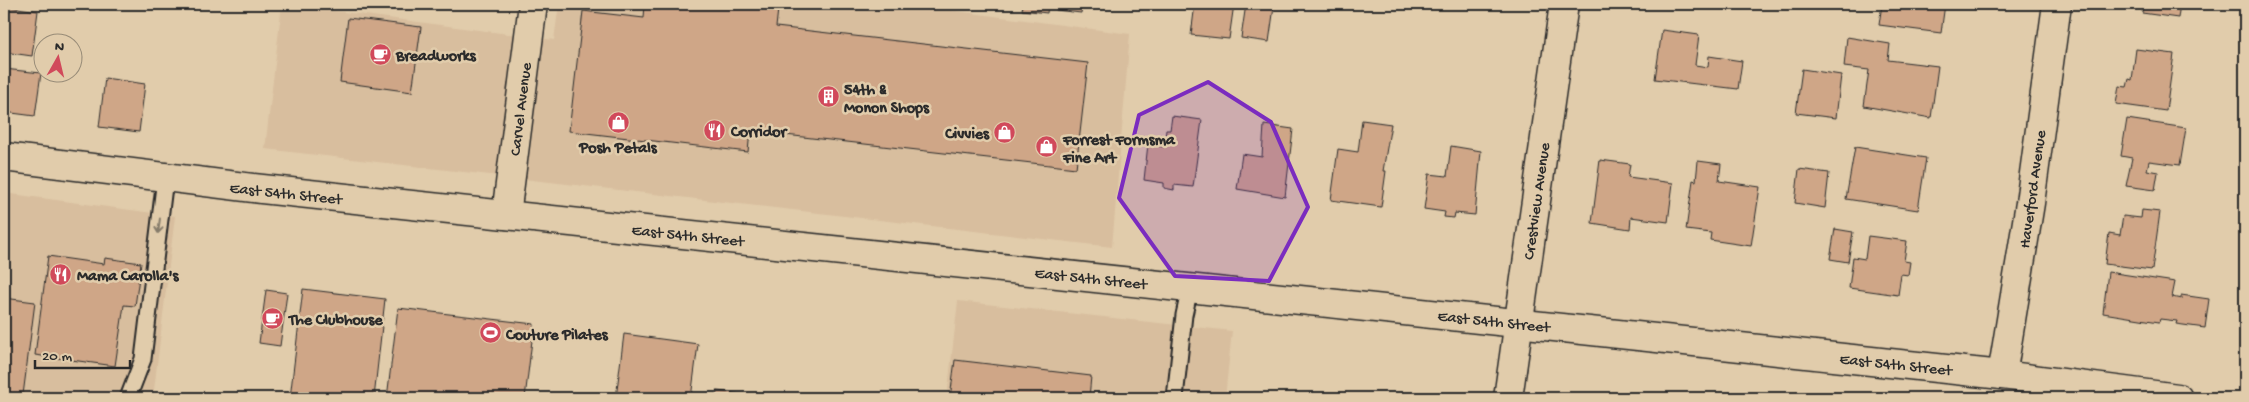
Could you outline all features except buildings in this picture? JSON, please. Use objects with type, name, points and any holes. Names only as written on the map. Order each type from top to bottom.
[{"type":"street","name":"Carvel Avenue","points":[[506,215],[532,4]]},
{"type":"street","name":"Crestview Avenue","points":[[1508,398],[1564,4]]},
{"type":"street","name":"Haverford Avenue","points":[[2002,374],[2030,203],[2057,4]]},
{"type":"street","name":"East 54th Street","points":[[4,157],[166,178],[506,215],[2002,374],[2178,398]]},
{"type":"lane","points":[[128,398],[142,359],[166,178]]},
{"type":"lane","points":[[1175,398],[1184,315],[1190,288]]},
{"type":"highlighted area","points":[[1208,82],[1271,122],[1308,207],[1269,281],[1175,276],[1119,198],[1139,115]]},
{"type":"shaded area","points":[[282,4],[554,40],[559,4],[904,4],[1130,34],[1112,247],[265,149]]},
{"type":"shaded area","points":[[4,193],[175,216],[153,398],[4,398]]},
{"type":"shaded area","points":[[958,301],[1232,331],[1225,398],[947,398]]},
{"type":"place","name":"Breadworks","points":[[380,54]]},
{"type":"place","name":"54th & Monon Shops","points":[[828,97]]},
{"type":"place","name":"Posh Petals","points":[[618,122]]},
{"type":"place","name":"Corridor","points":[[715,130]]},
{"type":"place","name":"Civvies","points":[[1005,132]]},
{"type":"place","name":"Forrest Formsma Fine Art","points":[[1047,147]]},
{"type":"place","name":"Mama Carolla's","points":[[61,274]]},
{"type":"place","name":"The Clubhouse","points":[[273,318]]},
{"type":"place","name":"Couture Pilates","points":[[490,333]]}]
